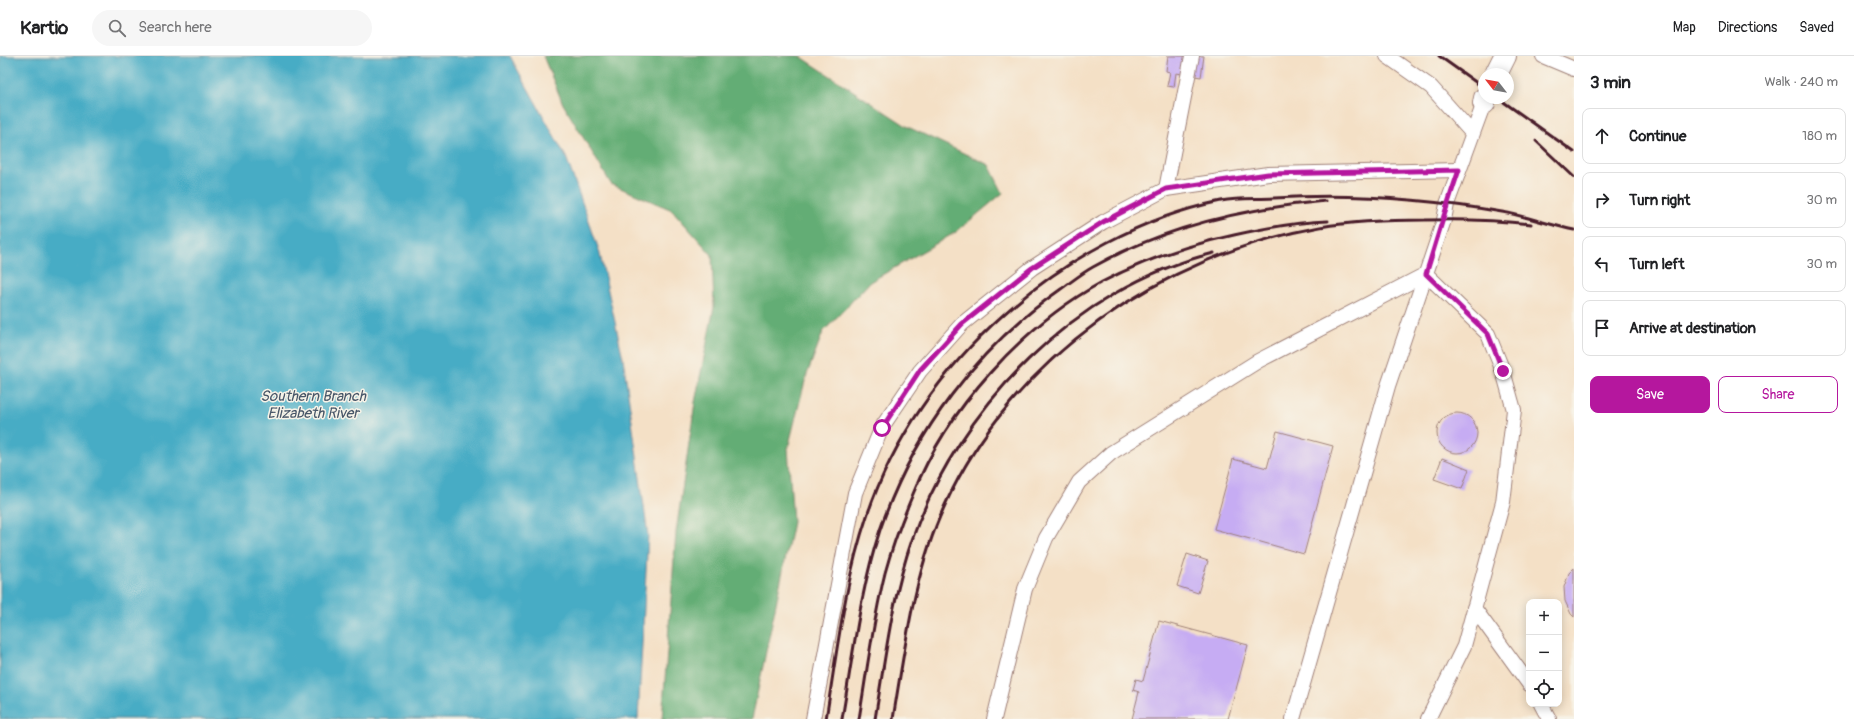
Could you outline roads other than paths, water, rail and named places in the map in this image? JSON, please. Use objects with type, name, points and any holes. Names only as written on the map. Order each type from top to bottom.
[{"type":"street","points":[[1499,68],[1505,56]]},
{"type":"lane","points":[[1166,189],[1192,56]]},
{"type":"lane","points":[[1387,56],[1431,87],[1472,133]]},
{"type":"lane","points":[[1543,56],[1574,69]]},
{"type":"lane","points":[[1293,719],[1388,386],[1444,220],[1447,204],[1483,104]]},
{"type":"lane","points":[[813,719],[855,493],[882,428],[920,370],[962,324],[1032,268],[1103,222],[1166,189],[1268,174],[1459,170]]},
{"type":"lane","points":[[1426,274],[1488,334],[1503,371],[1514,410],[1503,502],[1464,646],[1428,719]]},
{"type":"lane","points":[[994,719],[1025,589],[1046,538],[1079,482],[1111,453],[1258,361],[1426,274]]},
{"type":"lane","points":[[1474,608],[1526,680]]},
{"type":"lane","points":[[1543,707],[1550,719]]},
{"type":"water","name":"Southern Branch Elizabeth River","points":[[0,56],[510,56],[566,157],[599,250],[623,358],[648,535],[638,719],[0,719]]},
{"type":"railway","points":[[1439,56],[1478,84]]},
{"type":"railway","points":[[1506,104],[1574,152]]},
{"type":"railway","points":[[1536,141],[1574,177]]},
{"type":"railway","points":[[826,719],[842,616],[859,541],[867,516],[890,460],[921,408],[960,358],[1004,314],[1054,275],[1107,242],[1163,218],[1221,201],[1234,199],[1331,196],[1388,198],[1474,207],[1520,216],[1574,230]]},
{"type":"railway","points":[[842,719],[867,576],[880,530],[894,494],[910,460],[951,395],[1002,338],[1030,312],[1085,272],[1120,253],[1148,241],[1177,230],[1236,214],[1296,204],[1326,201]]},
{"type":"railway","points":[[893,719],[918,583],[934,530],[945,505],[974,452],[1010,403],[1052,359],[1099,321],[1150,288],[1205,261],[1262,241],[1320,227],[1359,222],[1412,220],[1478,220],[1531,224]]},
{"type":"railway","points":[[859,719],[881,591],[888,563],[901,524],[928,462],[946,431],[967,401],[990,373],[1016,346],[1072,300],[1118,274],[1166,254],[1217,239],[1281,226],[1328,221]]},
{"type":"railway","points":[[875,719],[894,606],[912,540],[933,491],[959,444],[991,400],[1028,359],[1070,324],[1115,293],[1163,269],[1214,253]]}]
